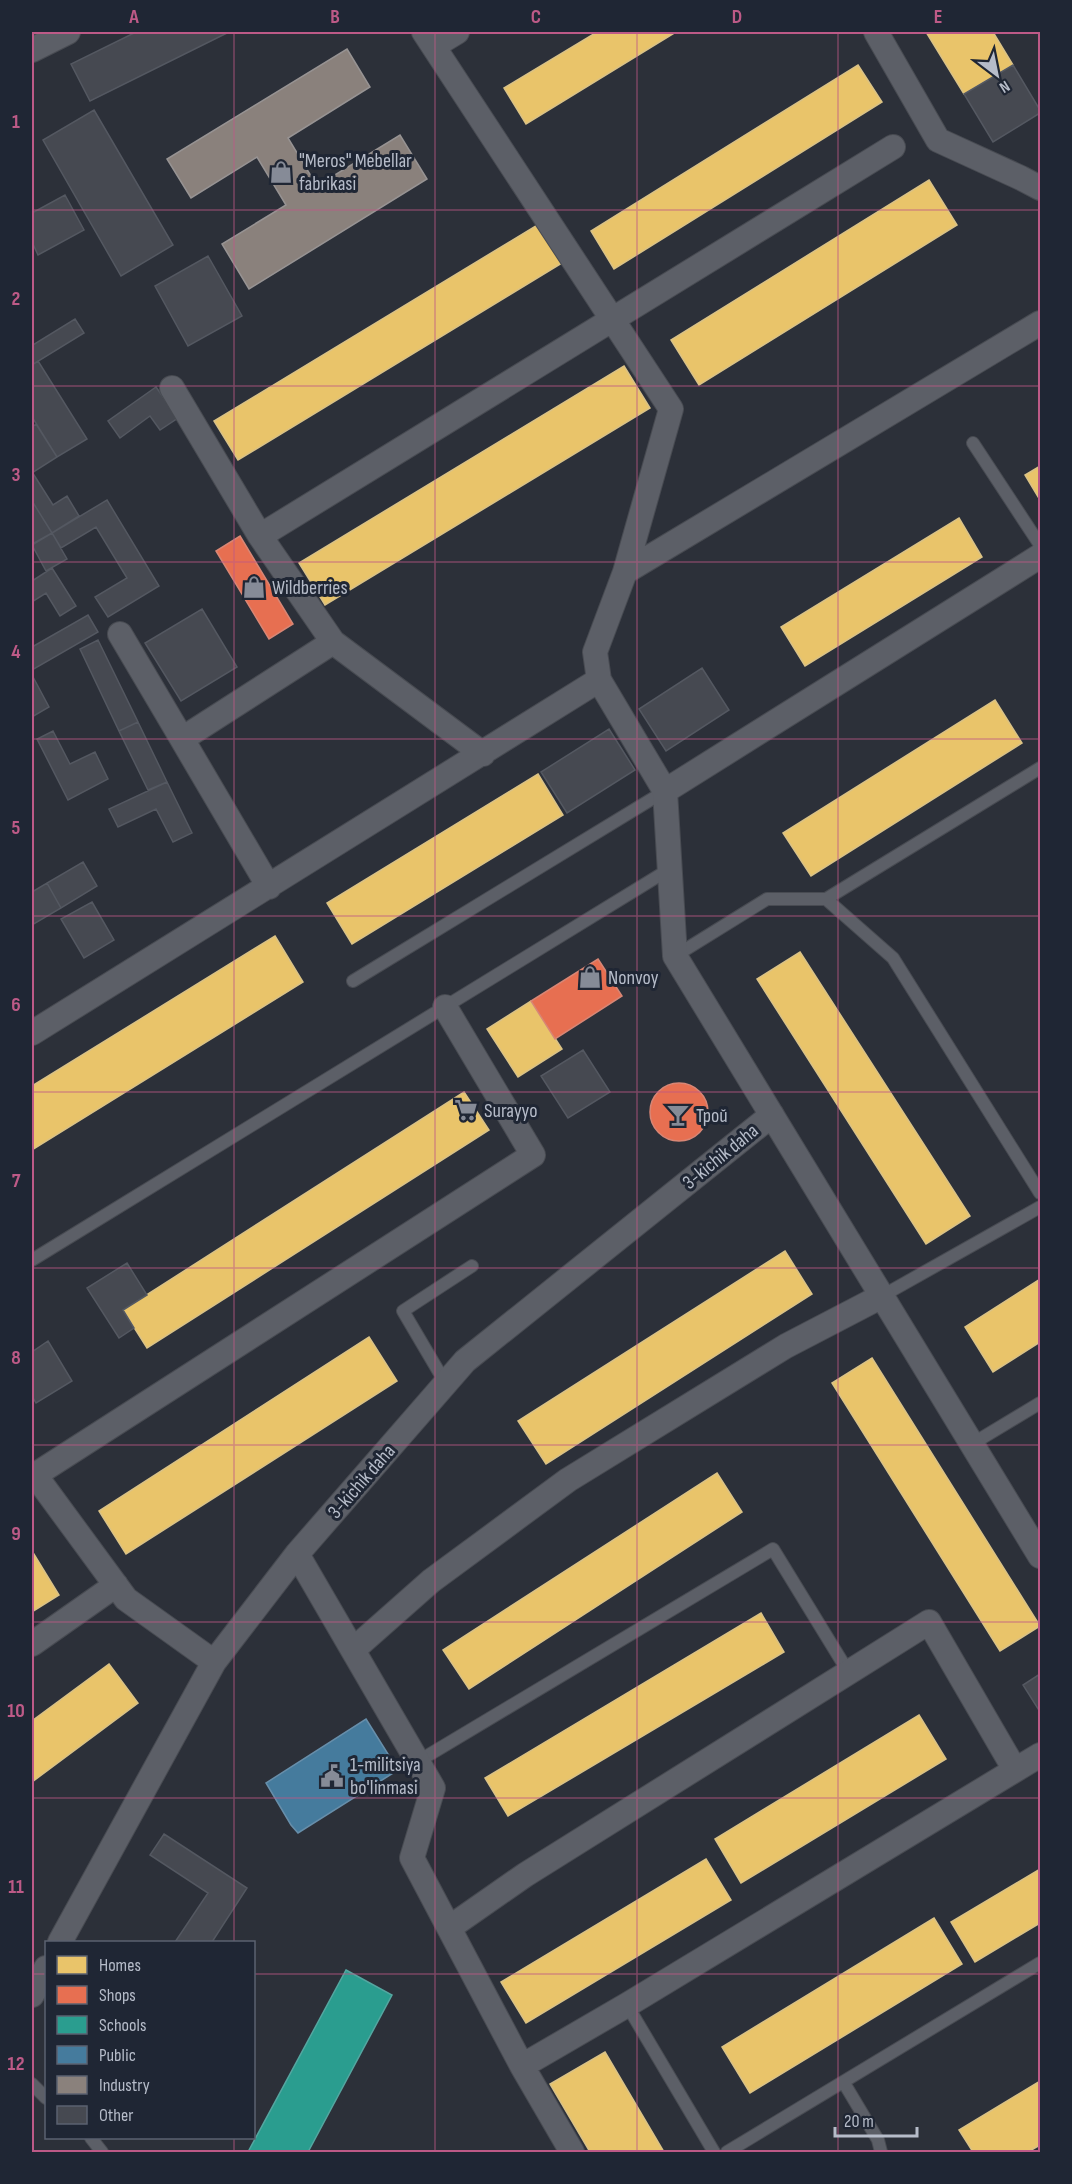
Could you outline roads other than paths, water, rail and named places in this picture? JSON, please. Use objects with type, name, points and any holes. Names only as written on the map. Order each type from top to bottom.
[{"type":"street","points":[[32,50],[68,32]]},
{"type":"street","points":[[457,32],[429,39],[671,409],[625,572],[595,652],[599,680],[665,791],[675,956],[1041,1557]]},
{"type":"street","points":[[876,32],[938,140],[1041,188]]},
{"type":"street","points":[[260,536],[893,147]]},
{"type":"street","points":[[625,572],[1041,322]]},
{"type":"street","points":[[172,388],[260,536],[333,642],[483,754]]},
{"type":"street","points":[[665,791],[1041,556]]},
{"type":"street","points":[[120,634],[269,887]]},
{"type":"street","points":[[182,739],[333,642]]},
{"type":"street","points":[[32,1033],[599,680]]},
{"type":"street","points":[[214,1662],[126,1599],[34,1475],[533,1155],[446,1007]]},
{"type":"street","name":"3-kichik daha","points":[[61,1941],[214,1662],[297,1554],[465,1361],[772,1115]]},
{"type":"street","points":[[353,1650],[431,1581],[568,1480],[786,1346],[882,1296]]},
{"type":"street","points":[[297,1554],[433,1788],[412,1858],[522,2066],[572,2152]]},
{"type":"street","points":[[32,1644],[116,1585]]},
{"type":"street","points":[[449,1928],[525,1875],[929,1622],[1016,1770]]},
{"type":"street","points":[[522,2066],[1041,1755]]},
{"type":"street","points":[[32,1995],[45,1970]]},
{"type":"lane","points":[[973,443],[1041,545]]},
{"type":"lane","points":[[675,956],[766,899],[826,899],[1041,768]]},
{"type":"lane","points":[[352,981],[665,791]]},
{"type":"lane","points":[[32,1260],[668,870]]},
{"type":"lane","points":[[826,899],[893,958],[1041,1193]]},
{"type":"lane","points":[[882,1296],[1041,1207]]},
{"type":"lane","points":[[446,1384],[404,1311],[472,1266]]},
{"type":"lane","points":[[972,1444],[1041,1403]]},
{"type":"lane","points":[[417,1762],[773,1549],[849,1673]]},
{"type":"lane","points":[[727,2152],[1041,1963]]},
{"type":"lane","points":[[627,2005],[714,2152]]},
{"type":"lane","points":[[844,2083],[878,2140],[881,2152]]},
{"type":"lane","points":[[32,2084],[45,2097]]},
{"type":"lane","points":[[92,2139],[102,2152]]},
{"type":"place","name":"\"Meros\" Mebellar fabrikasi","points":[[281,172]]},
{"type":"place","name":"Wildberries","points":[[254,587]]},
{"type":"place","name":"Nonvoy","points":[[590,977]]},
{"type":"place","name":"Surayyo","points":[[466,1110]]},
{"type":"place","name":"Трой","points":[[678,1115]]},
{"type":"place","name":"1-militsiya bo'linmasi","points":[[332,1776]]}]
